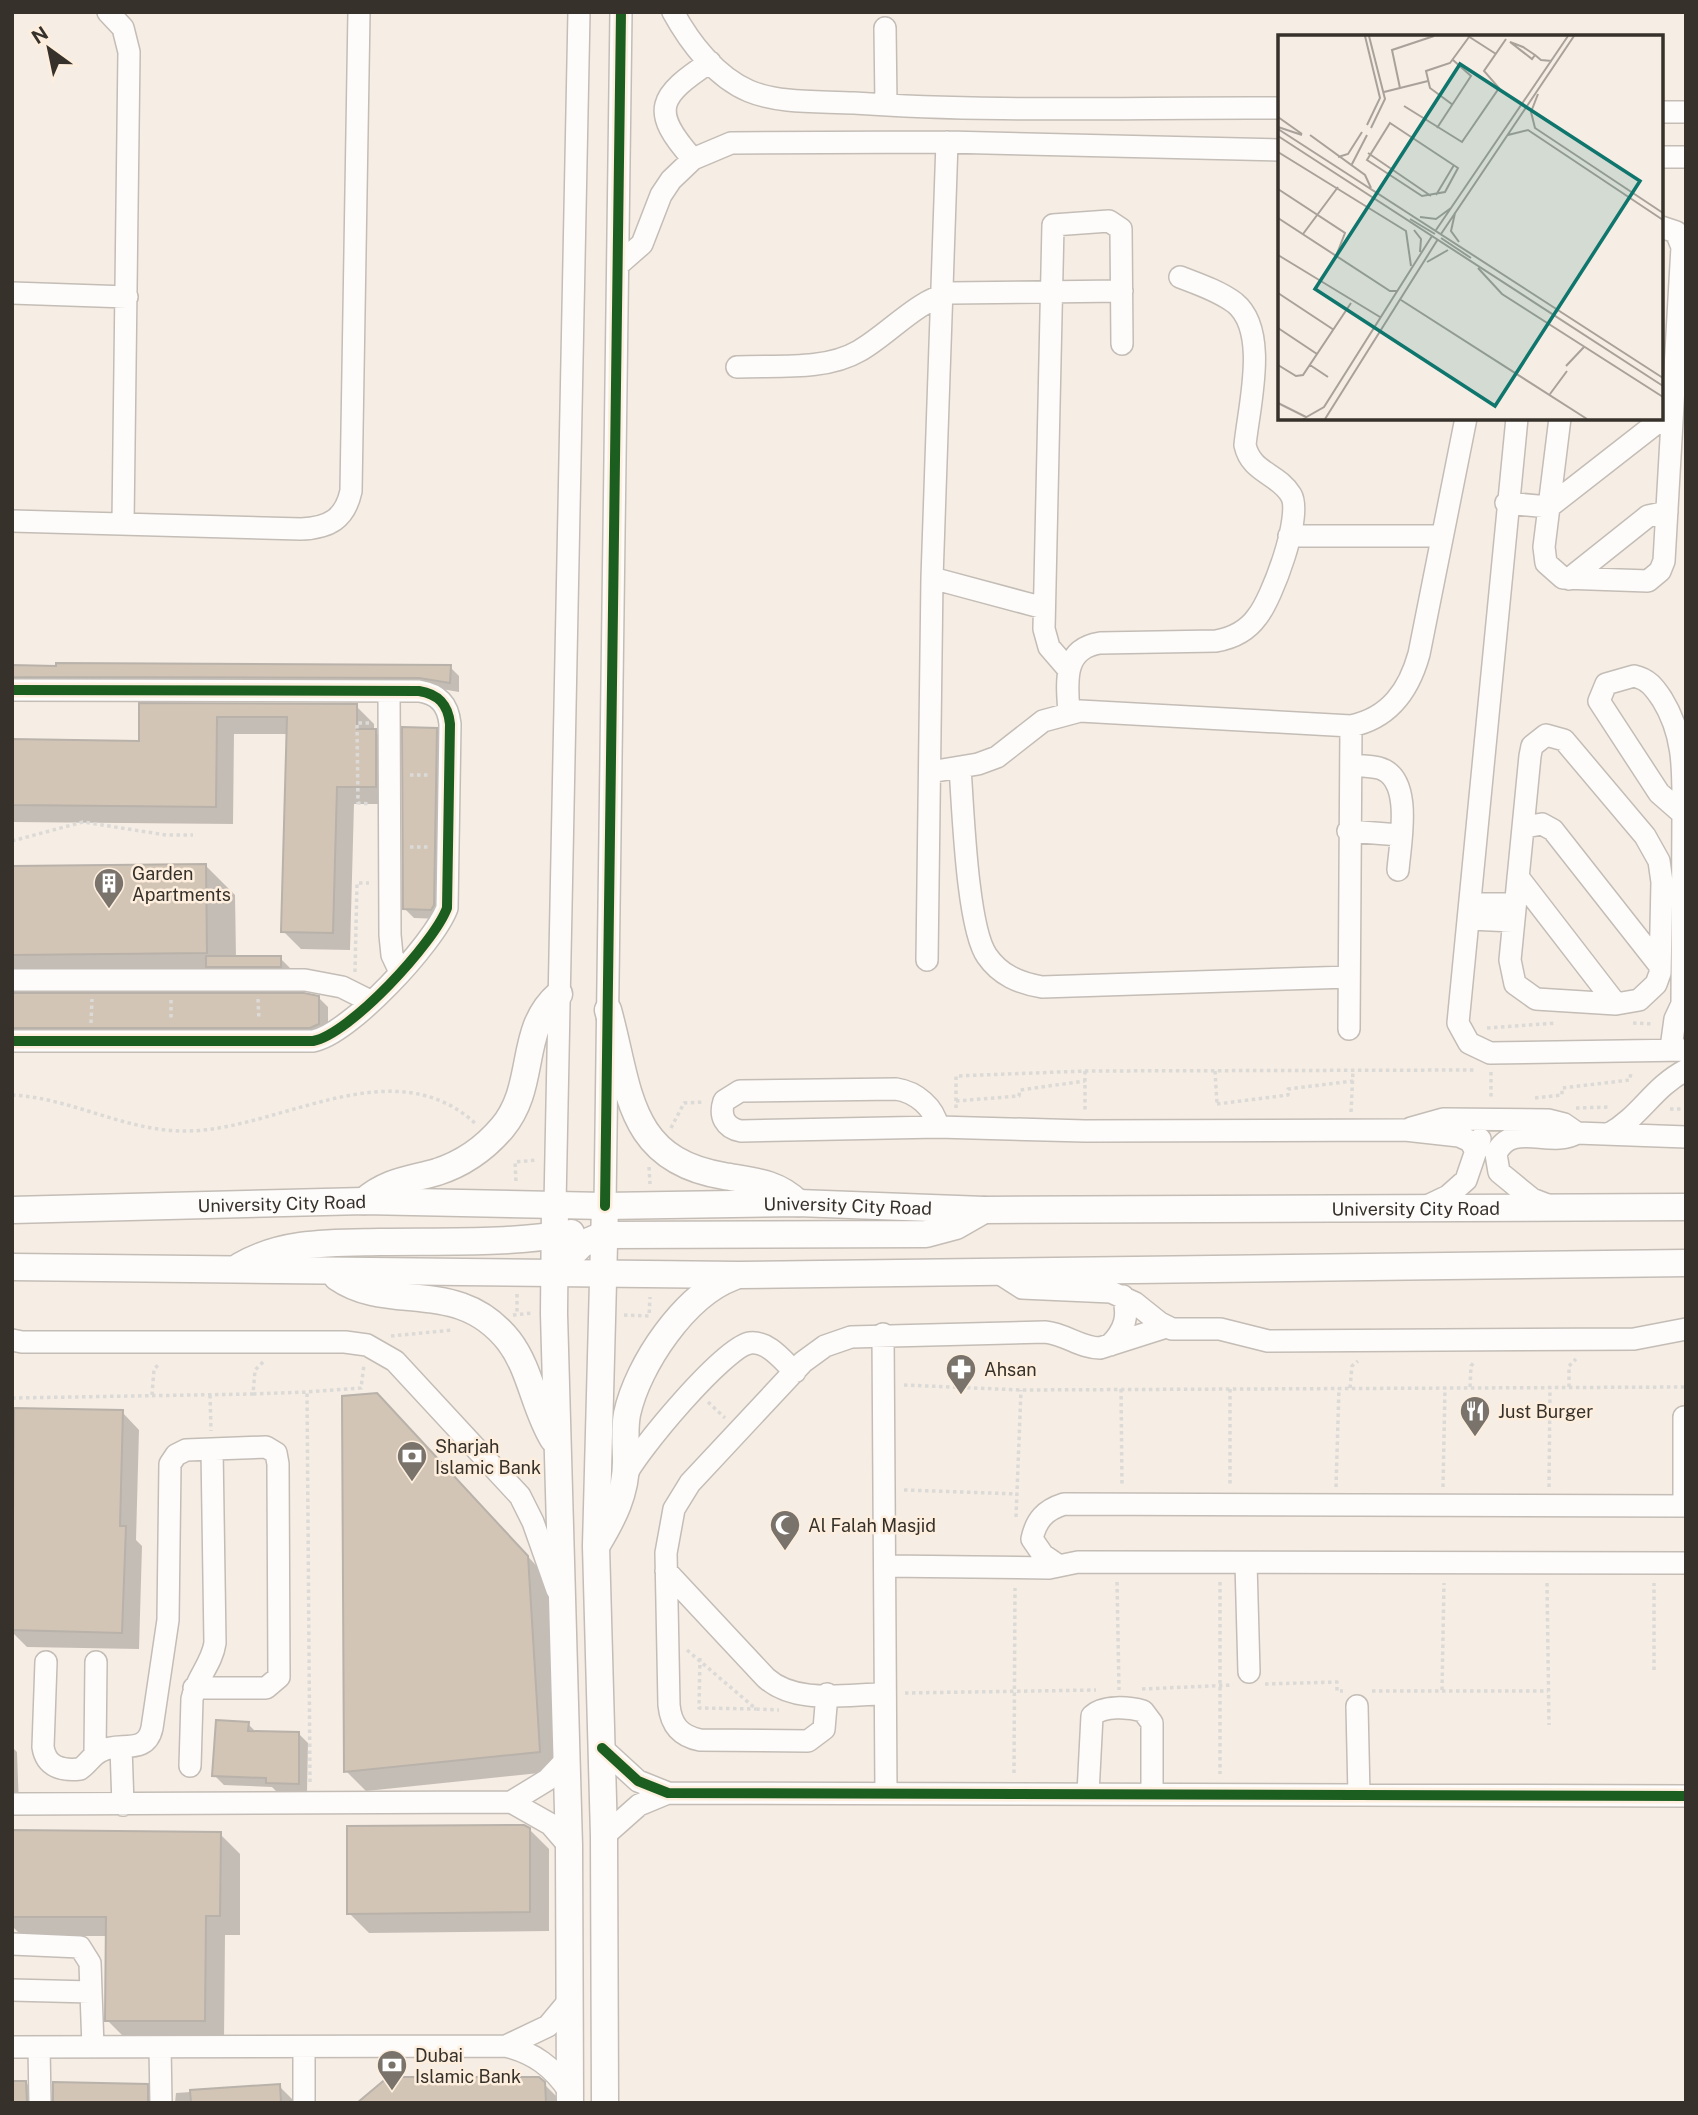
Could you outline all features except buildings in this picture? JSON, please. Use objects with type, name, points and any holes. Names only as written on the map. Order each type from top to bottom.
[{"type":"main road","points":[[364,1201],[393,1181],[450,1167],[492,1139],[520,1099],[535,1026],[548,1004],[559,994]]},
{"type":"main road","points":[[608,1010],[625,1087],[638,1122],[653,1145],[683,1165],[719,1176],[771,1184],[798,1203]]},
{"type":"main road","name":"University City Road","points":[[12,1210],[364,1201],[605,1206],[798,1203],[984,1210],[1686,1207]]},
{"type":"main road","points":[[555,1205],[554,1272],[569,1846],[570,2097]]},
{"type":"main road","points":[[605,1206],[596,1546],[604,1836],[605,2103]]},
{"type":"main road","points":[[236,1268],[270,1252],[305,1245],[554,1236],[577,1232],[605,1206]]},
{"type":"main road","points":[[554,1272],[582,1244],[603,1235],[926,1234],[956,1226],[984,1210]]},
{"type":"main road","points":[[12,1267],[602,1271],[738,1275],[1686,1263]]},
{"type":"main road","points":[[330,1271],[359,1288],[454,1303],[495,1327],[517,1352],[544,1422],[559,1447]]},
{"type":"main road","points":[[596,1546],[615,1513],[625,1479],[628,1412],[651,1362],[680,1312],[700,1294],[738,1275]]},
{"type":"street","points":[[107,12],[123,28],[129,52],[123,523]]},
{"type":"street","points":[[12,521],[318,528],[339,517],[347,506],[351,477],[359,12]]},
{"type":"street","points":[[555,1205],[579,12]]},
{"type":"street","points":[[605,1206],[603,1159],[608,1010],[612,495],[621,12]]},
{"type":"street","points":[[673,12],[683,31],[710,62],[738,86],[770,97],[886,105],[1278,108]]},
{"type":"street","points":[[885,28],[886,105]]},
{"type":"street","points":[[693,159],[671,133],[665,113],[666,103],[681,82],[710,62]]},
{"type":"street","points":[[1663,112],[1686,112]]},
{"type":"street","points":[[618,265],[642,244],[661,195],[693,159],[731,143],[947,142],[1278,150]]},
{"type":"street","points":[[927,960],[932,578],[947,142]]},
{"type":"street","points":[[1663,157],[1686,157]]},
{"type":"street","points":[[1068,669],[1045,638],[1044,608],[1052,227],[1056,224],[1109,221],[1121,229],[1122,344]]},
{"type":"street","points":[[1560,425],[1544,555],[1551,570],[1569,579],[1637,583],[1653,578],[1664,561],[1672,411],[1669,349],[1681,266],[1680,236],[1663,229]]},
{"type":"street","points":[[1663,280],[1681,266]]},
{"type":"street","points":[[1069,713],[1068,669],[1076,654],[1091,644],[1216,641],[1239,634],[1264,607],[1295,514],[1292,496],[1252,464],[1245,445],[1255,347],[1251,326],[1232,301],[1180,277]]},
{"type":"street","points":[[737,367],[842,359],[857,352],[943,294],[1122,290]]},
{"type":"street","points":[[12,293],[127,296]]},
{"type":"street","points":[[1663,418],[1672,411]]},
{"type":"street","points":[[929,772],[960,768],[997,757],[1043,722],[1069,713],[1129,712],[1351,726],[1366,723],[1383,713],[1405,691],[1413,676],[1466,420]]},
{"type":"street","points":[[1517,420],[1507,497],[1471,911],[1457,1011],[1460,1027],[1469,1043],[1490,1053],[1679,1049],[1681,1013],[1683,814],[1683,753],[1670,712],[1653,685],[1642,677],[1627,677],[1606,684],[1599,695],[1602,707],[1665,801],[1683,814]]},
{"type":"street","points":[[1507,497],[1550,501],[1660,420]]},
{"type":"street","points":[[1569,579],[1648,516],[1667,512]]},
{"type":"street","points":[[1289,536],[1442,536]]},
{"type":"street","points":[[932,578],[1044,608]]},
{"type":"street","points":[[12,690],[429,693],[445,705],[450,723],[449,893],[442,922],[400,972],[362,996],[338,1031],[322,1040],[12,1041]]},
{"type":"street","points":[[389,691],[390,945],[400,972]]},
{"type":"street","points":[[1349,1028],[1348,831],[1351,726]]},
{"type":"street","points":[[1556,735],[1564,740],[1655,852],[1662,882],[1660,966],[1656,984],[1648,993],[1618,1014],[1535,999],[1524,993],[1510,972],[1525,827],[1532,746],[1538,739],[1556,735]]},
{"type":"street","points":[[1351,765],[1379,768],[1398,784],[1402,799],[1398,870]]},
{"type":"street","points":[[960,768],[976,931],[994,964],[1015,980],[1042,987],[1349,977]]},
{"type":"street","points":[[1525,827],[1542,824],[1553,830],[1660,966]]},
{"type":"street","points":[[1348,831],[1400,835]]},
{"type":"street","points":[[1518,877],[1618,1014]]},
{"type":"street","points":[[1471,911],[1514,913]]},
{"type":"street","points":[[12,980],[318,981],[362,996]]},
{"type":"street","points":[[1609,1134],[1644,1107],[1662,1084],[1686,1070]]},
{"type":"street","points":[[947,1127],[922,1101],[910,1093],[896,1089],[740,1091],[728,1096],[722,1108],[728,1126],[741,1131],[947,1127],[1085,1131],[1405,1130],[1460,1136],[1470,1141],[1476,1151]]},
{"type":"street","points":[[1423,1208],[1458,1189],[1472,1169],[1482,1135],[1496,1107]]},
{"type":"street","points":[[1405,1130],[1436,1119],[1496,1107],[1564,1125],[1577,1133]]},
{"type":"street","points":[[1644,1107],[1656,1124],[1679,1137]]},
{"type":"street","points":[[1552,1207],[1532,1199],[1499,1172],[1496,1154],[1503,1142],[1516,1136],[1563,1138],[1577,1133],[1679,1137]]},
{"type":"street","points":[[994,1270],[1022,1288],[1092,1289],[1123,1296],[1166,1327]]},
{"type":"street","points":[[1110,1345],[1118,1337],[1126,1317],[1123,1296]]},
{"type":"street","points":[[827,1694],[824,1729],[808,1741],[700,1740],[681,1732],[674,1725],[669,1705],[666,1571],[669,1524],[681,1496],[794,1372],[814,1353],[838,1340],[883,1334],[1045,1332],[1058,1333],[1090,1348],[1110,1345],[1166,1327],[1220,1329],[1268,1341],[1634,1339],[1686,1329]]},
{"type":"street","points":[[883,1334],[886,1793]]},
{"type":"street","points":[[12,1340],[366,1345],[395,1361],[520,1496],[533,1522],[562,1604]]},
{"type":"street","points":[[625,1479],[642,1448],[695,1390],[742,1345],[761,1344],[769,1348],[794,1372]]},
{"type":"street","points":[[1015,1569],[1019,1552],[1032,1539],[1038,1520],[1054,1507],[1064,1504],[1685,1506],[1684,1418]]},
{"type":"street","points":[[46,1662],[43,1747],[45,1758],[58,1768],[75,1770],[85,1766],[95,1754],[106,1748],[143,1744],[152,1728],[168,1620],[170,1464],[181,1452],[266,1447],[278,1458],[281,1671],[276,1682],[266,1688],[194,1688]]},
{"type":"street","points":[[190,1766],[194,1688],[210,1662],[215,1643],[212,1449]]},
{"type":"street","points":[[1032,1539],[1043,1555],[1059,1566]]},
{"type":"street","points":[[885,1566],[1015,1569],[1078,1562],[1686,1563]]},
{"type":"street","points":[[1246,1563],[1251,1680]]},
{"type":"street","points":[[666,1571],[773,1685],[792,1693],[886,1694]]},
{"type":"street","points":[[95,1754],[96,1662]]},
{"type":"street","points":[[1357,1696],[1359,1795]]},
{"type":"street","points":[[1088,1793],[1090,1720],[1100,1710],[1119,1699],[1143,1711],[1150,1718],[1152,1794]]},
{"type":"street","points":[[121,1747],[123,1805]]},
{"type":"street","points":[[602,1748],[631,1776],[668,1793]]},
{"type":"street","points":[[511,1802],[547,1780],[566,1760]]},
{"type":"street","points":[[604,1836],[639,1805],[668,1793],[1686,1797]]},
{"type":"street","points":[[12,1804],[511,1802],[550,1824],[569,1846]]},
{"type":"street","points":[[12,1944],[80,1947],[90,1963],[93,2047]]},
{"type":"street","points":[[12,1990],[91,1992]]},
{"type":"street","points":[[506,2046],[548,2026],[568,2003]]},
{"type":"street","points":[[12,2047],[506,2046],[536,2057],[549,2066],[570,2097]]},
{"type":"street","points":[[39,2047],[40,2103]]},
{"type":"street","points":[[160,2047],[161,2103]]},
{"type":"street","points":[[304,2048],[304,2103]]},
{"type":"path","points":[[389,723],[358,723],[358,803],[389,804]]},
{"type":"path","points":[[389,775],[450,776]]},
{"type":"path","points":[[12,841],[63,825],[83,822],[166,835],[193,835]]},
{"type":"path","points":[[390,847],[450,846]]},
{"type":"path","points":[[362,996],[357,883],[390,883]]},
{"type":"path","points":[[90,1041],[93,980]]},
{"type":"path","points":[[171,980],[171,1041]]},
{"type":"path","points":[[258,980],[259,1041]]},
{"type":"path","points":[[1618,1014],[1681,1013]]},
{"type":"path","points":[[1460,1027],[1567,1023]]},
{"type":"path","points":[[1527,1098],[1562,1095],[1562,1088],[1630,1080],[1631,1069],[1643,1069]]},
{"type":"path","points":[[947,1127],[956,1101],[956,1076],[1085,1071],[1477,1070]]},
{"type":"path","points":[[1491,1070],[1496,1107]]},
{"type":"path","points":[[1085,1071],[1085,1131]]},
{"type":"path","points":[[1216,1071],[1216,1131]]},
{"type":"path","points":[[1351,1131],[1353,1071]]},
{"type":"path","points":[[956,1101],[1019,1096],[1020,1090],[1085,1081]]},
{"type":"path","points":[[1217,1104],[1288,1095],[1288,1089],[1353,1081]]},
{"type":"path","points":[[12,1096],[50,1099],[105,1118],[188,1131],[247,1122],[344,1097],[380,1091],[406,1091],[426,1095],[465,1113],[492,1139]]},
{"type":"path","points":[[495,1327],[517,1313]]},
{"type":"path","points":[[12,1398],[253,1394],[361,1388],[366,1345],[408,1332],[458,1329]]},
{"type":"path","points":[[1569,1388],[1569,1366],[1578,1357],[1572,1349],[1570,1339]]},
{"type":"path","points":[[152,1395],[154,1369],[163,1361],[153,1351],[153,1342]]},
{"type":"path","points":[[253,1394],[255,1370],[264,1361],[255,1342]]},
{"type":"path","points":[[884,1384],[1021,1390],[1686,1387]]},
{"type":"path","points":[[1336,1505],[1339,1388]]},
{"type":"path","points":[[1443,1506],[1446,1388]]},
{"type":"path","points":[[1548,1506],[1550,1388]]},
{"type":"path","points":[[1121,1389],[1123,1504]]},
{"type":"path","points":[[1230,1389],[1231,1505]]},
{"type":"path","points":[[1016,1519],[1021,1390]]},
{"type":"path","points":[[307,1392],[310,1804]]},
{"type":"path","points":[[210,1395],[212,1449]]},
{"type":"path","points":[[884,1489],[1017,1494]]},
{"type":"path","points":[[1117,1562],[1119,1699]]},
{"type":"path","points":[[1220,1562],[1220,1794]]},
{"type":"path","points":[[1442,1691],[1444,1563]]},
{"type":"path","points":[[1547,1563],[1549,1725]]},
{"type":"path","points":[[1654,1563],[1654,1670]]},
{"type":"path","points":[[1014,1793],[1015,1569]]},
{"type":"path","points":[[700,1658],[699,1708],[756,1709]]},
{"type":"path","points":[[886,1694],[1014,1691],[1119,1699],[1251,1680],[1337,1682],[1337,1691],[1357,1696],[1442,1691],[1548,1691]]},
{"type":"cycle path","points":[[605,1206],[621,12]]},
{"type":"cycle path","points":[[12,690],[419,691],[441,701],[450,724],[447,908],[426,943],[409,964],[348,1022],[329,1035],[313,1041],[12,1041]]},
{"type":"cycle path","points":[[602,1748],[638,1781],[668,1793],[1686,1796]]},
{"type":"place","name":"Garden Apartments","points":[[109,910]]},
{"type":"place","name":"Ahsan","points":[[961,1396]]},
{"type":"place","name":"Just Burger","points":[[1475,1438]]},
{"type":"place","name":"Sharjah Islamic Bank","points":[[412,1483]]},
{"type":"place","name":"Al Falah Masjid","points":[[785,1552]]},
{"type":"place","name":"Dubai Islamic Bank","points":[[392,2092]]}]
